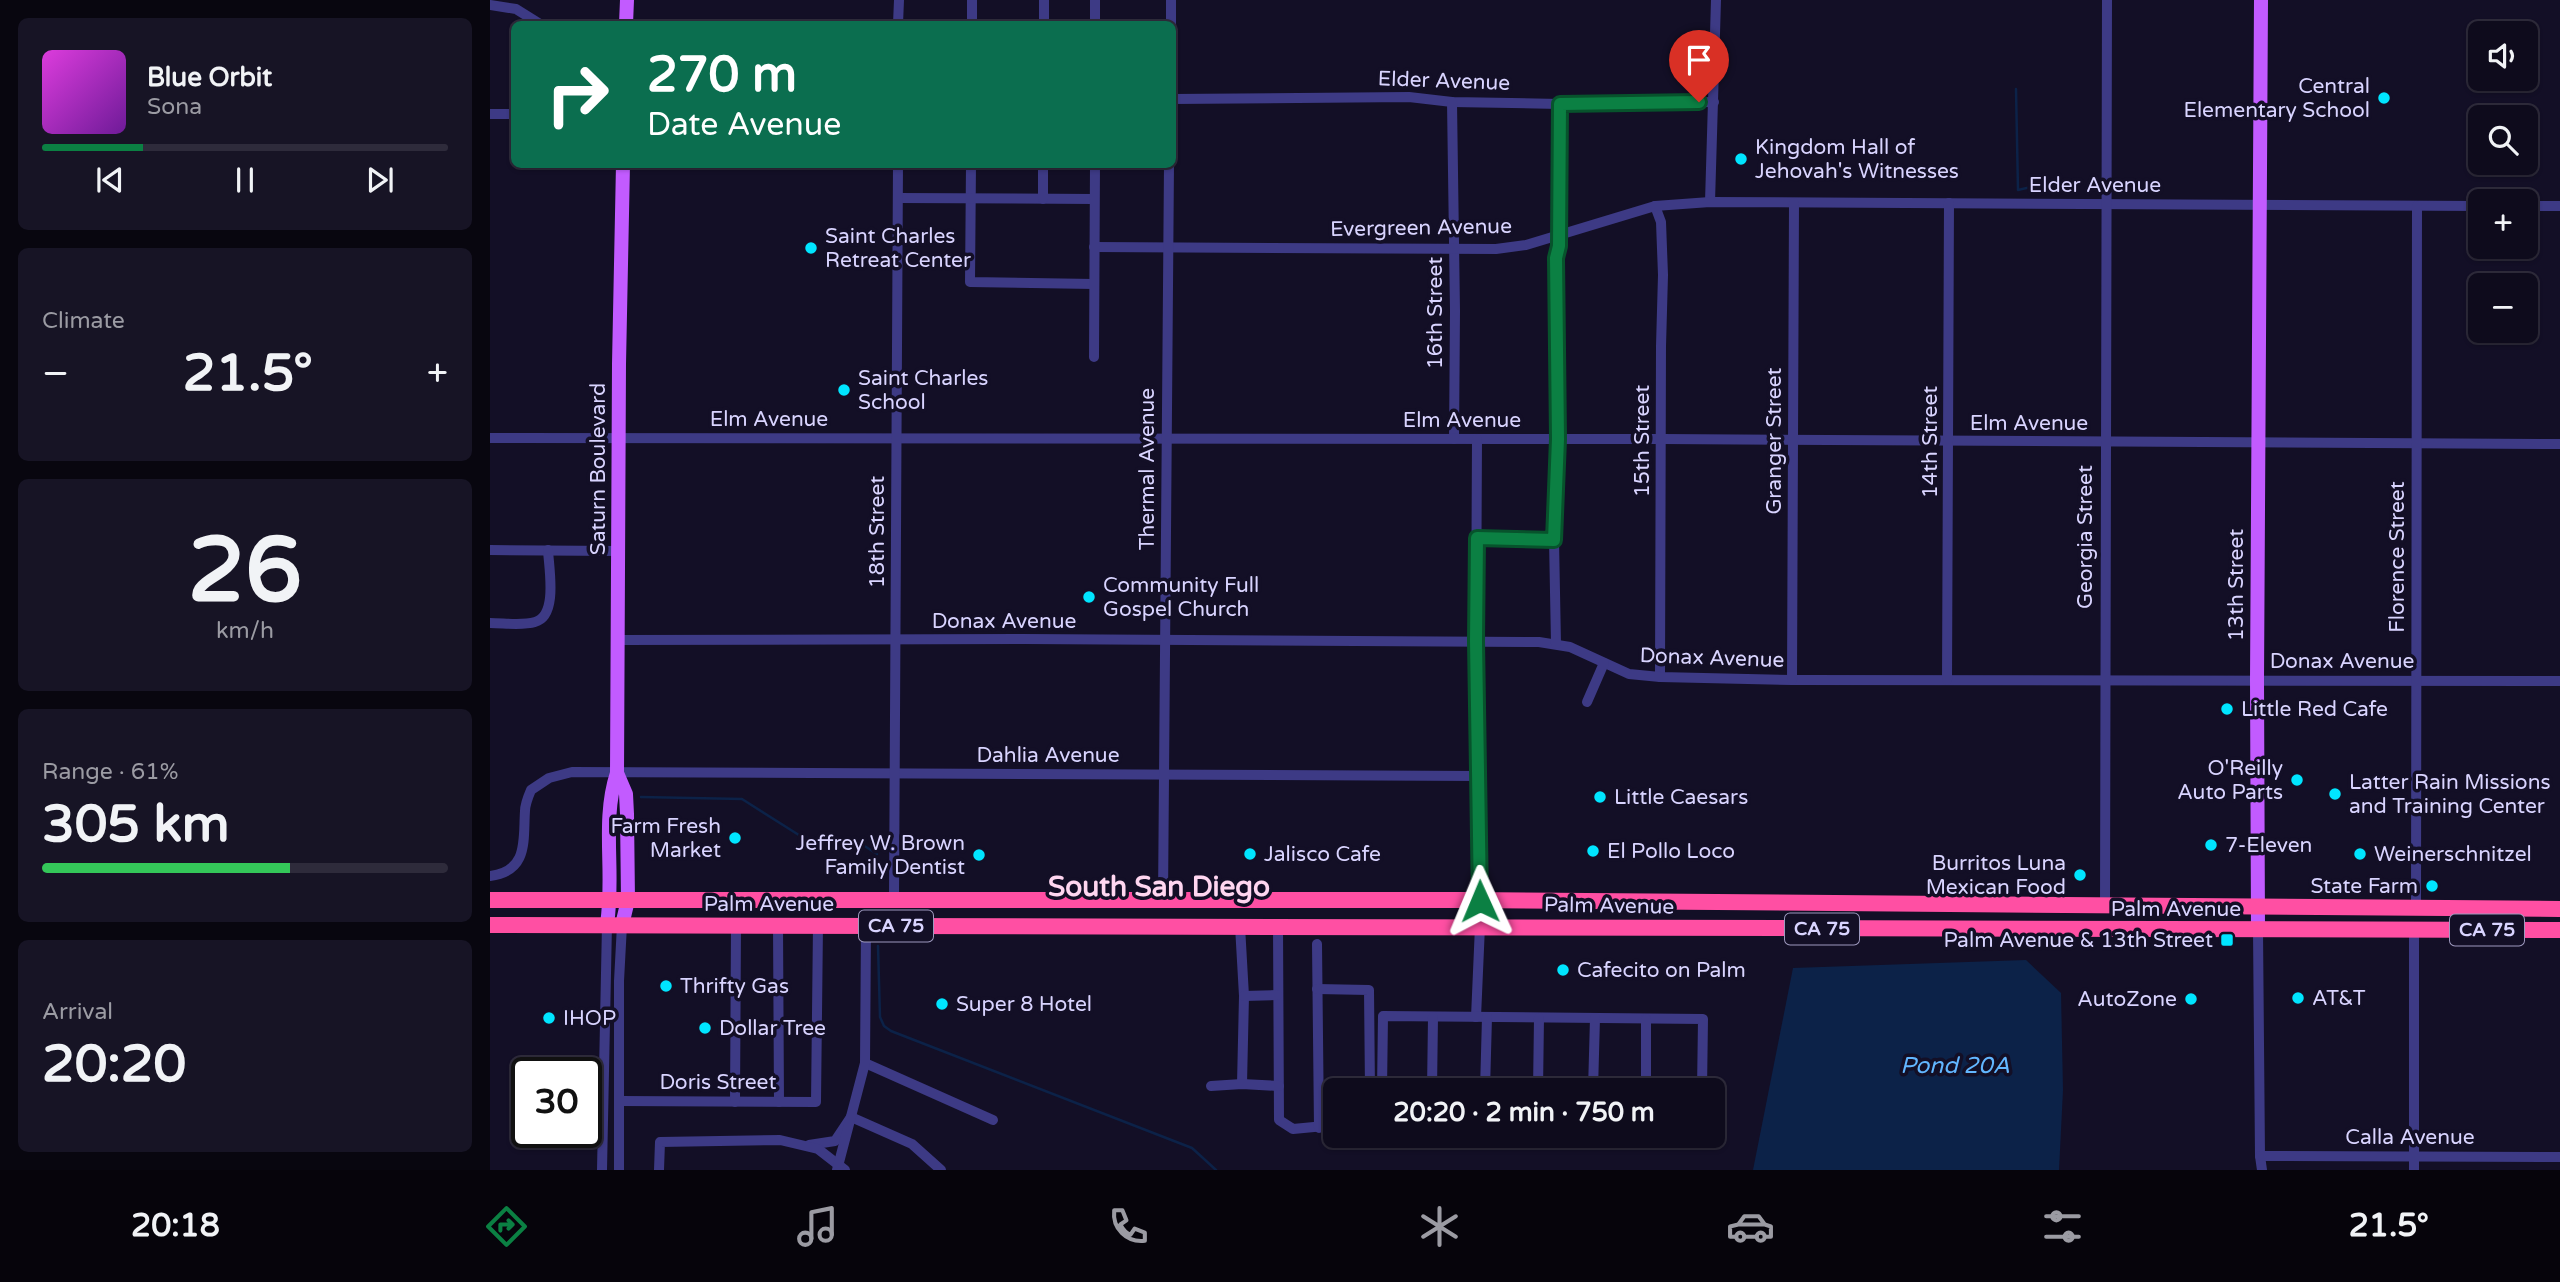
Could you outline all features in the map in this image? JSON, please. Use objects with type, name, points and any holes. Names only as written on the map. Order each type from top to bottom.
[{"type":"highway","name":"Palm Avenue","points":[[490,900],[1480,901],[2560,909]]},
{"type":"highway","points":[[2491,930],[2504,924],[2560,918]]},
{"type":"highway","name":"Palm Avenue","points":[[490,925],[2560,930]]},
{"type":"main road","points":[[626,21],[627,0]]},
{"type":"main road","name":"13th Street","points":[[2258,930],[2261,0]]},
{"type":"main road","name":"Saturn Boulevard","points":[[614,925],[611,900],[610,795],[617,773],[623,168]]},
{"type":"main road","name":"Saturn Boulevard","points":[[614,925],[628,900],[626,794],[617,773]]},
{"type":"street","points":[[898,21],[899,0]]},
{"type":"street","points":[[972,0],[972,21]]},
{"type":"street","points":[[1044,0],[1044,21]]},
{"type":"street","points":[[1095,0],[1095,21]]},
{"type":"street","points":[[1171,0],[1171,21]]},
{"type":"street","points":[[1710,202],[1716,0]]},
{"type":"street","name":"Georgia Street","points":[[2105,905],[2106,0]]},
{"type":"street","points":[[490,5],[516,9],[535,21]]},
{"type":"street","name":"Elder Avenue","points":[[1176,99],[1409,97],[1452,102],[1560,104],[1714,102]]},
{"type":"street","name":"16th Street","points":[[1452,102],[1454,439]]},
{"type":"street","points":[[1556,644],[1556,258],[1559,236],[1560,104]]},
{"type":"street","points":[[490,114],[511,114]]},
{"type":"street","name":"18th Street","points":[[894,899],[898,168]]},
{"type":"street","points":[[971,168],[970,282],[1094,284]]},
{"type":"street","points":[[1043,168],[1043,199]]},
{"type":"street","points":[[1094,357],[1095,168]]},
{"type":"street","name":"Thermal Avenue","points":[[1163,901],[1169,168]]},
{"type":"street","points":[[898,198],[1094,199]]},
{"type":"street","name":"Elder Avenue","points":[[1710,202],[2468,206]]},
{"type":"street","name":"Evergreen Avenue","points":[[1094,247],[1516,247],[1655,205],[1710,202]]},
{"type":"street","name":"Granger Street","points":[[1792,680],[1794,203]]},
{"type":"street","name":"14th Street","points":[[1947,680],[1949,203]]},
{"type":"street","name":"15th Street","points":[[1655,205],[1661,222],[1663,262],[1660,677]]},
{"type":"street","name":"Florence Street","points":[[2416,909],[2417,205]]},
{"type":"street","points":[[2538,206],[2560,206]]},
{"type":"street","name":"Elm Avenue","points":[[490,438],[1662,439],[2560,444]]},
{"type":"street","points":[[1477,439],[1476,641],[1480,926],[1479,979],[1476,986],[1482,1017],[1485,1078]]},
{"type":"street","points":[[1477,538],[1554,540]]},
{"type":"street","points":[[490,550],[618,551]]},
{"type":"street","points":[[490,623],[536,622],[545,616],[550,607],[548,550]]},
{"type":"street","name":"Donax Avenue","points":[[618,639],[1476,641],[1556,644],[1570,647],[1629,674],[1660,677],[1792,680],[2560,681]]},
{"type":"street","points":[[1587,702],[1604,663]]},
{"type":"street","name":"Dahlia Avenue","points":[[490,876],[506,871],[519,858],[524,846],[525,808],[531,790],[549,778],[572,772],[1479,776]]},
{"type":"street","name":"Saturn Boulevard","points":[[614,925],[620,981],[618,1170]]},
{"type":"street","name":"Saturn Boulevard","points":[[602,1170],[614,925]]},
{"type":"street","points":[[735,1102],[736,925]]},
{"type":"street","points":[[778,925],[779,1102]]},
{"type":"street","name":"Doris Street","points":[[620,1101],[816,1102],[818,925]]},
{"type":"street","points":[[659,1170],[660,1142],[780,1140],[818,1149],[840,1168],[865,1063],[866,926]]},
{"type":"street","points":[[1240,926],[1244,996],[1242,1084]]},
{"type":"street","points":[[1278,926],[1279,1120],[1293,1129],[1323,1127]]},
{"type":"street","name":"13th Street","points":[[2258,930],[2262,1170]]},
{"type":"street","points":[[2414,931],[2414,1170]]},
{"type":"street","points":[[1317,944],[1318,1128]]},
{"type":"street","points":[[1317,989],[1369,990],[1370,1078]]},
{"type":"street","points":[[1244,996],[1278,995]]},
{"type":"street","points":[[1382,1078],[1383,1016],[1703,1019],[1702,1078]]},
{"type":"street","points":[[1432,1078],[1433,1017]]},
{"type":"street","points":[[1538,1078],[1539,1018]]},
{"type":"street","points":[[1593,1078],[1595,1018]]},
{"type":"street","points":[[1646,1019],[1646,1078]]},
{"type":"street","points":[[865,1063],[993,1120]]},
{"type":"street","points":[[1211,1086],[1279,1086]]},
{"type":"street","points":[[803,1146],[835,1141],[851,1117]]},
{"type":"street","points":[[851,1117],[912,1144],[941,1170]]},
{"type":"street","name":"Calla Avenue","points":[[2260,1156],[2560,1157]]},
{"type":"water","name":"Pond 20A","points":[[2026,960],[2061,993],[2063,1090],[2059,1170],[1753,1170],[1793,968]]},
{"type":"waterway","points":[[2016,89],[2018,190],[2035,186],[2054,187],[2060,183]]},
{"type":"waterway","points":[[641,797],[742,799],[802,837],[863,845],[877,854]]},
{"type":"waterway","points":[[878,946],[880,1017],[884,1026],[891,1031],[1192,1148],[1216,1170]]},
{"type":"place","name":"Central Elementary School","points":[[2384,98]]},
{"type":"place","name":"Kingdom Hall of Jehovah's Witnesses","points":[[1741,159]]},
{"type":"place","name":"Saint Charles Retreat Center","points":[[811,248]]},
{"type":"place","name":"Saint Charles School","points":[[844,390]]},
{"type":"place","name":"Community Full Gospel Church","points":[[1089,597]]},
{"type":"place","name":"Little Red Cafe","points":[[2227,709]]},
{"type":"place","name":"O'Reilly Auto Parts","points":[[2297,780]]},
{"type":"place","name":"Latter Rain Missions and Training Center","points":[[2335,794]]},
{"type":"place","name":"Little Caesars","points":[[1600,797]]},
{"type":"place","name":"Farm Fresh Market","points":[[735,838]]},
{"type":"place","name":"7-Eleven","points":[[2211,845]]},
{"type":"place","name":"El Pollo Loco","points":[[1593,851]]},
{"type":"place","name":"Jalisco Cafe","points":[[1250,854]]},
{"type":"place","name":"Weinerschnitzel","points":[[2360,854]]},
{"type":"place","name":"Jeffrey W. Brown Family Dentist","points":[[979,855]]},
{"type":"place","name":"Burritos Luna Mexican Food","points":[[2080,875]]},
{"type":"place","name":"State Farm","points":[[2432,886]]},
{"type":"place","name":"Palm Avenue & 13th Street","points":[[2227,940]]},
{"type":"place","name":"Cafecito on Palm","points":[[1563,970]]},
{"type":"place","name":"Thrifty Gas","points":[[666,986]]},
{"type":"place","name":"AT&T","points":[[2298,998]]},
{"type":"place","name":"AutoZone","points":[[2191,999]]},
{"type":"place","name":"Super 8 Hotel","points":[[942,1004]]},
{"type":"place","name":"IHOP","points":[[549,1018]]},
{"type":"place","name":"Dollar Tree","points":[[705,1028]]},
{"type":"district","name":"South San Diego","points":[[1159,887]]},
{"type":"route","points":[[1480,901],[1477,538],[1554,540],[1558,439],[1556,258],[1559,246],[1560,104],[1699,102]]}]
